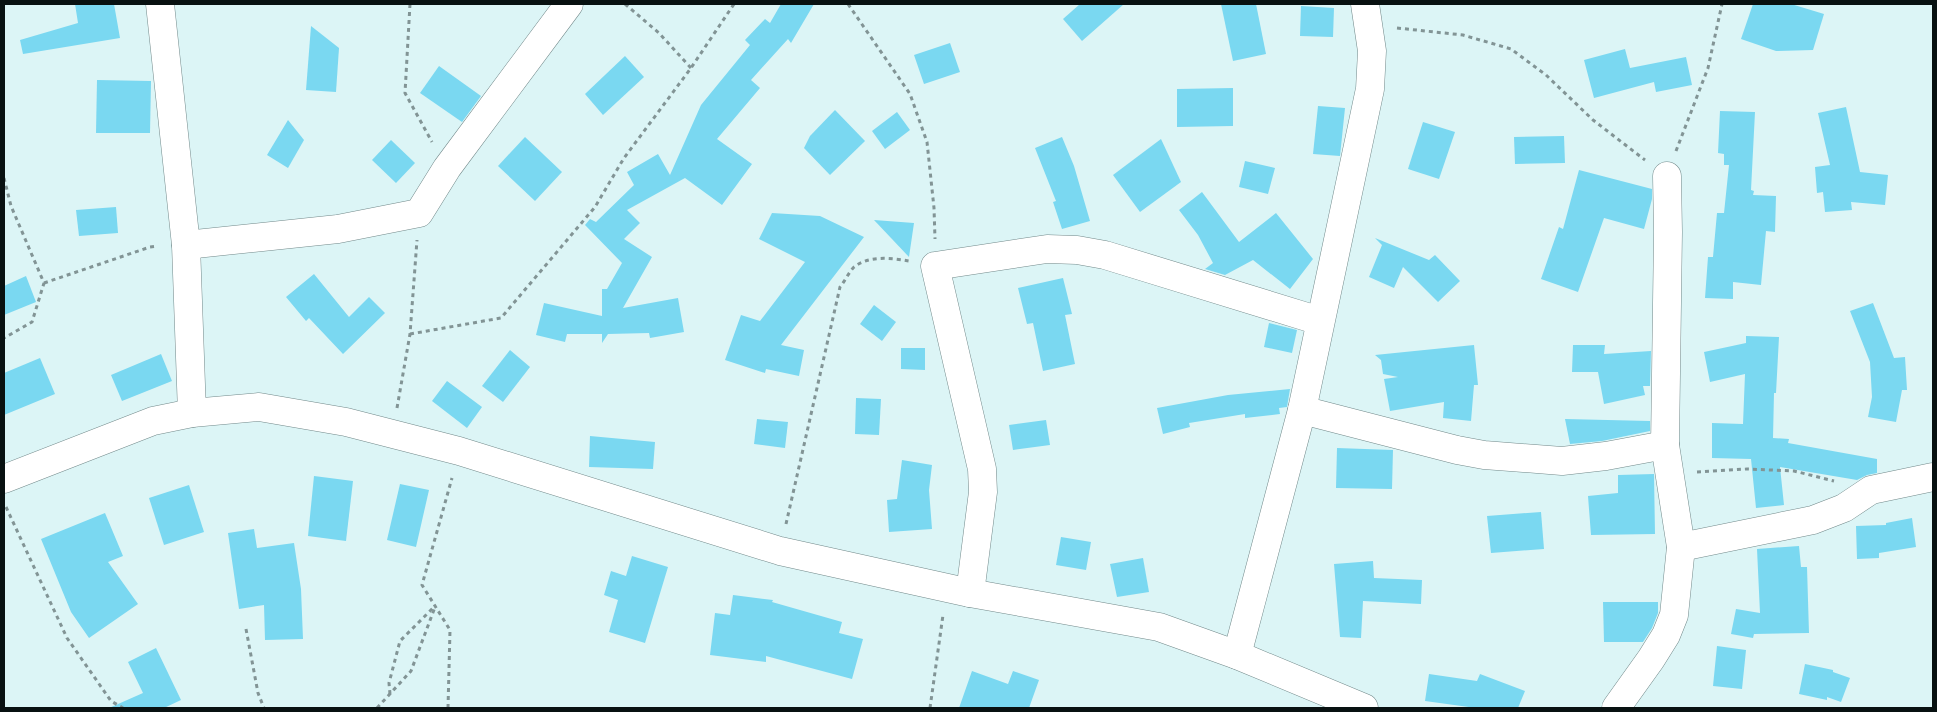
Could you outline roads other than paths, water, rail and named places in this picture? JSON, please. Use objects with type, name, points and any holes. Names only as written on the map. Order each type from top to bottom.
[{"type":"street","points":[[160,4],[186,245],[192,413]]},
{"type":"street","points":[[186,245],[338,229],[419,213],[448,168],[569,4]]},
{"type":"street","points":[[1237,655],[1302,410],[1370,89],[1372,68],[1367,14]]},
{"type":"street","points":[[1616,708],[1652,659],[1666,636],[1674,616],[1681,547],[1665,445],[1668,232],[1666,176]]},
{"type":"street","points":[[958,590],[983,492],[982,469],[936,266],[1047,249],[1077,250],[1105,256],[1320,321]]},
{"type":"street","points":[[4,479],[153,421],[192,413],[259,407],[346,422],[459,451],[780,551],[958,590],[1160,627],[1237,655],[1364,708]]},
{"type":"street","points":[[1302,410],[1484,455],[1562,461],[1606,456],[1665,445]]},
{"type":"street","points":[[1681,547],[1813,520],[1844,508],[1871,490],[1933,477]]}]
